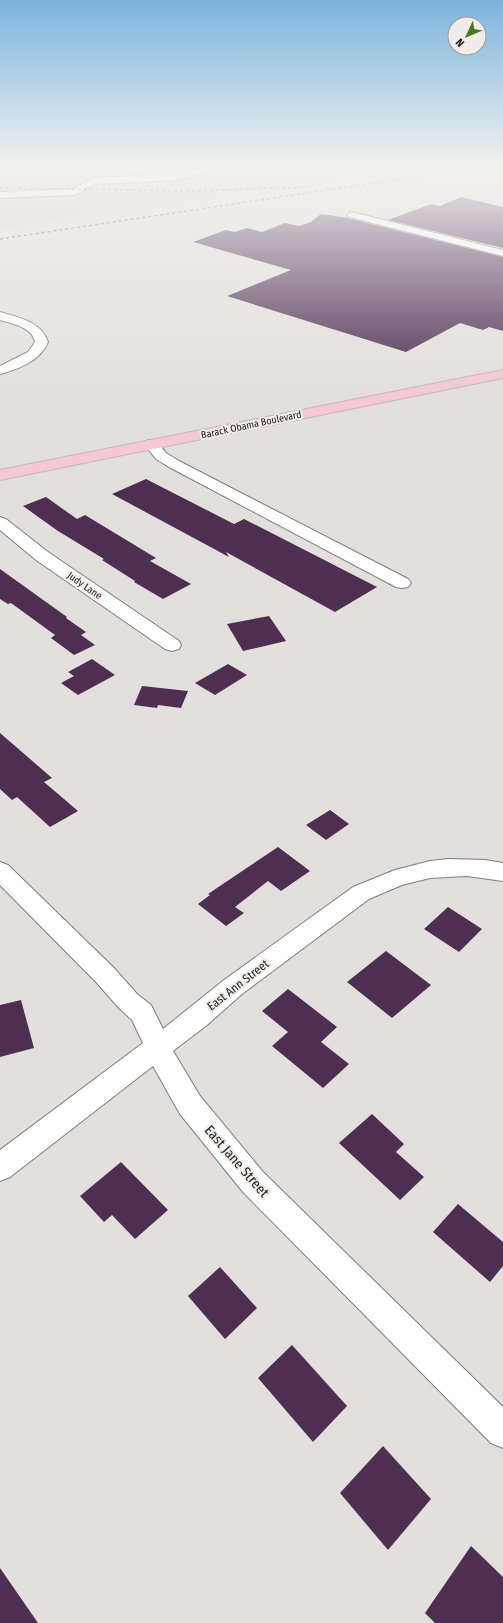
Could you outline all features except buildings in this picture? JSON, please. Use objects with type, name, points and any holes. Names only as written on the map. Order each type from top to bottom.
[{"type":"main road","name":"Barack Obama Boulevard","points":[[0,475],[503,374]]},
{"type":"street","points":[[458,242],[503,253]]},
{"type":"street","points":[[0,316],[33,329],[38,333],[42,340],[41,346],[32,356],[0,370]]},
{"type":"street","points":[[151,444],[161,456],[174,464],[402,583]]},
{"type":"street","name":"Judy Lane","points":[[0,522],[42,556],[172,645]]},
{"type":"street","name":"East Ann Street","points":[[0,1167],[198,1017],[233,987],[343,905],[380,883],[422,871],[442,868],[461,867],[492,869],[503,872]]},
{"type":"street","name":"East Jane Street","points":[[0,870],[105,975],[128,1001],[142,1013],[168,1069],[190,1105],[253,1182],[503,1431]]}]
